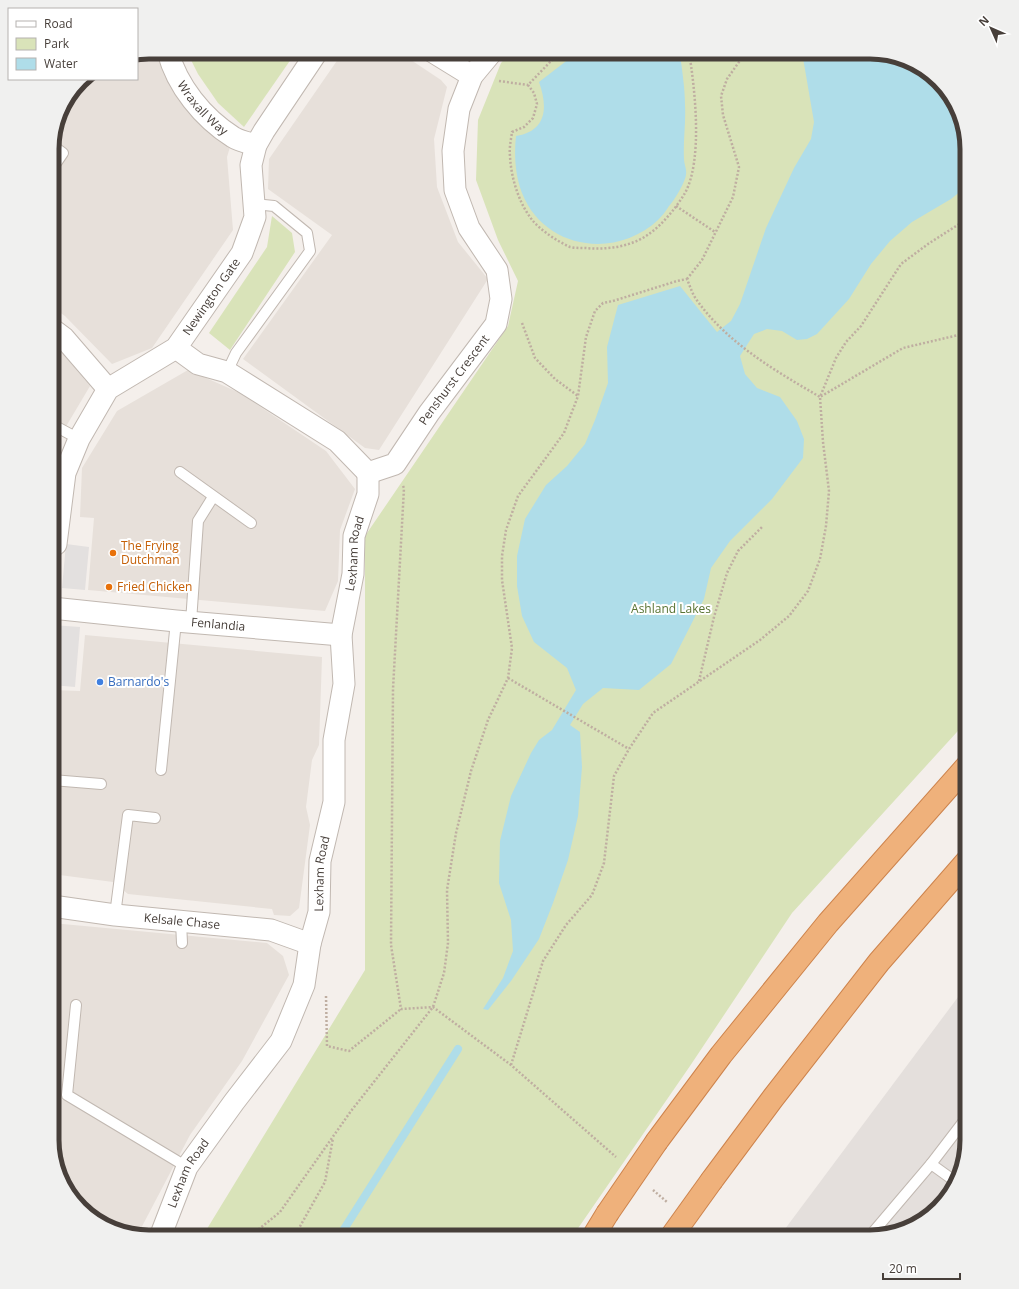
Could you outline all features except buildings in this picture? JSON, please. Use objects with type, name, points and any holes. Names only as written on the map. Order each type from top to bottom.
[{"type":"highway","points":[[598,1230],[657,1141],[721,1055],[828,923],[960,774]]},
{"type":"highway","points":[[676,1230],[712,1180],[879,962],[960,869]]},
{"type":"street","name":"Wraxall Way","points":[[170,59],[182,86],[205,115],[234,138],[256,145]]},
{"type":"street","name":"Newington Gate","points":[[59,520],[65,473],[79,439],[108,389],[176,348],[242,253],[255,218],[251,165],[256,145],[312,59]]},
{"type":"street","points":[[444,59],[472,76]]},
{"type":"street","name":"Penshurst Crescent","points":[[395,464],[429,413],[496,324],[501,299],[497,270],[469,228],[455,190],[453,151],[459,110],[472,76],[486,59]]},
{"type":"street","points":[[59,334],[64,338],[108,389]]},
{"type":"street","points":[[176,348],[198,364],[227,372],[337,441],[368,473],[395,464]]},
{"type":"street","name":"Lexham Road","points":[[163,1230],[187,1167],[281,1041],[304,985],[310,944],[319,912],[320,861],[334,802],[334,740],[344,684],[341,635],[353,574],[354,536],[368,494],[368,473]]},
{"type":"street","name":"Fenlandia","points":[[59,609],[184,622],[341,635]]},
{"type":"street","name":"Kelsale Chase","points":[[59,907],[115,915],[271,930],[310,944]]},
{"type":"lane","points":[[59,150],[63,153],[59,159]]},
{"type":"lane","points":[[227,372],[236,353],[310,251],[308,233],[274,206],[254,204]]},
{"type":"lane","points":[[59,428],[79,439]]},
{"type":"lane","points":[[180,472],[251,523]]},
{"type":"lane","points":[[162,770],[198,521],[214,497]]},
{"type":"lane","points":[[59,781],[101,784]]},
{"type":"lane","points":[[115,915],[128,815],[155,818]]},
{"type":"lane","points":[[181,922],[182,943]]},
{"type":"lane","points":[[76,1004],[67,1095],[187,1167]]},
{"type":"lane","points":[[875,1230],[931,1164],[960,1126]]},
{"type":"lane","points":[[931,1164],[951,1179]]},
{"type":"path","points":[[552,59],[528,85],[534,93],[537,104],[534,118],[524,127],[512,132],[510,156],[513,179],[520,199],[533,221],[553,238],[572,248],[601,249],[626,245],[648,234],[668,216],[685,192],[694,166],[697,125],[690,59]]},
{"type":"path","points":[[258,1230],[280,1212],[352,1111],[433,1007],[444,973],[448,943],[447,890],[456,833],[471,771],[488,720],[508,678],[512,648],[502,580],[502,556],[506,530],[518,496],[564,433],[578,396],[586,337],[595,311],[603,303],[687,279],[702,260],[734,197],[739,167],[723,115],[721,96],[727,80],[741,59]]},
{"type":"path","points":[[676,206],[715,232]]},
{"type":"path","points":[[511,1065],[543,961],[566,925],[592,895],[604,863],[614,776],[629,748],[653,713],[760,640],[789,616],[808,591],[820,559],[826,526],[829,491],[823,442],[820,397],[836,358],[846,342],[861,326],[901,264],[928,244],[960,224]]},
{"type":"path","points":[[687,279],[695,298],[717,324],[747,350],[778,373],[820,397]]},
{"type":"path","points":[[501,299],[518,313],[535,358],[555,379],[578,396]]},
{"type":"path","points":[[820,397],[903,348],[960,335]]},
{"type":"path","points":[[395,464],[404,488],[393,689],[391,945],[401,1009]]},
{"type":"path","points":[[699,681],[714,617],[727,573],[738,551],[763,526]]},
{"type":"path","points":[[508,678],[557,706],[578,720],[629,748]]},
{"type":"path","points":[[326,990],[327,1046],[349,1051],[401,1009],[433,1007],[511,1065],[621,1162]]},
{"type":"path","points":[[298,1230],[325,1182],[333,1137]]},
{"type":"path","points":[[650,1187],[655,1192]]},
{"type":"shaded area","points":[[159,59],[172,87],[196,121],[230,147],[227,157],[233,230],[152,348],[112,364],[65,316],[59,312],[59,143],[62,126],[68,109],[81,90],[91,80],[138,80],[138,60]]},
{"type":"shaded area","points":[[338,59],[410,59],[441,80],[447,87],[434,139],[437,187],[458,242],[488,279],[379,450],[365,448],[243,359],[332,235],[268,189],[269,159]]},
{"type":"shaded area","points":[[59,349],[90,386],[59,438]]},
{"type":"shaded area","points":[[188,370],[240,393],[326,451],[355,489],[340,530],[338,581],[325,611],[88,590],[94,518],[80,517],[82,468],[117,411]]},
{"type":"shaded area","points":[[66,544],[89,547],[85,590],[62,588]]},
{"type":"shaded area","points":[[59,626],[80,627],[75,687],[59,686]]},
{"type":"shaded area","points":[[85,635],[322,657],[319,745],[312,760],[306,807],[310,825],[299,908],[290,916],[274,915],[272,909],[128,894],[113,882],[59,875],[59,690],[80,691]]},
{"type":"shaded area","points":[[59,924],[267,943],[283,956],[289,975],[242,1061],[190,1135],[140,1229],[126,1227],[104,1218],[90,1208],[74,1190],[62,1163],[59,1140]]},
{"type":"shaded area","points":[[960,994],[960,1140],[957,1163],[951,1180],[945,1190],[929,1208],[920,1215],[910,1221],[887,1228],[870,1230],[784,1230]]},
{"type":"green space","points":[[190,59],[291,59],[244,127],[218,103],[198,74]]},
{"type":"green space","name":"Ashland Lakes","points":[[505,59],[876,59],[899,64],[915,71],[934,85],[945,99],[951,109],[957,126],[960,149],[960,729],[792,913],[690,1066],[577,1230],[206,1230],[365,970],[365,536],[508,326],[518,281],[498,240],[476,180],[478,120],[501,63]]},
{"type":"green space","points":[[272,216],[292,233],[295,252],[230,350],[209,333],[267,247]]},
{"type":"water","points":[[569,59],[681,59],[685,99],[685,177],[677,196],[665,212],[658,220],[641,233],[622,241],[602,244],[582,242],[563,237],[546,226],[532,212],[522,193],[516,172],[515,150],[516,136],[534,129],[542,116],[544,100],[539,82]]},
{"type":"water","points":[[803,59],[876,59],[899,64],[915,71],[934,85],[951,109],[959,137],[960,192],[951,199],[912,222],[890,241],[871,264],[849,299],[817,334],[807,339],[797,340],[782,331],[767,329],[754,334],[740,356],[745,374],[757,388],[780,397],[797,421],[804,439],[803,458],[772,499],[730,541],[711,568],[704,599],[671,664],[639,690],[603,688],[583,704],[570,725],[580,732],[582,767],[578,816],[568,860],[539,939],[511,981],[488,1010],[483,1009],[503,978],[513,951],[511,920],[499,883],[500,841],[511,796],[531,753],[539,740],[552,730],[576,690],[567,668],[534,642],[522,616],[517,586],[517,556],[525,519],[546,485],[567,466],[585,444],[608,383],[607,347],[618,305],[680,286],[717,332],[731,321],[740,304],[766,228],[794,168],[811,139],[814,122]]},
{"type":"waterway","points":[[343,1230],[458,1049]]},
{"type":"place","name":"The Frying Dutchman","points":[[113,553]]},
{"type":"place","name":"Fried Chicken","points":[[109,587]]},
{"type":"place","name":"Barnardo's","points":[[100,682]]}]
